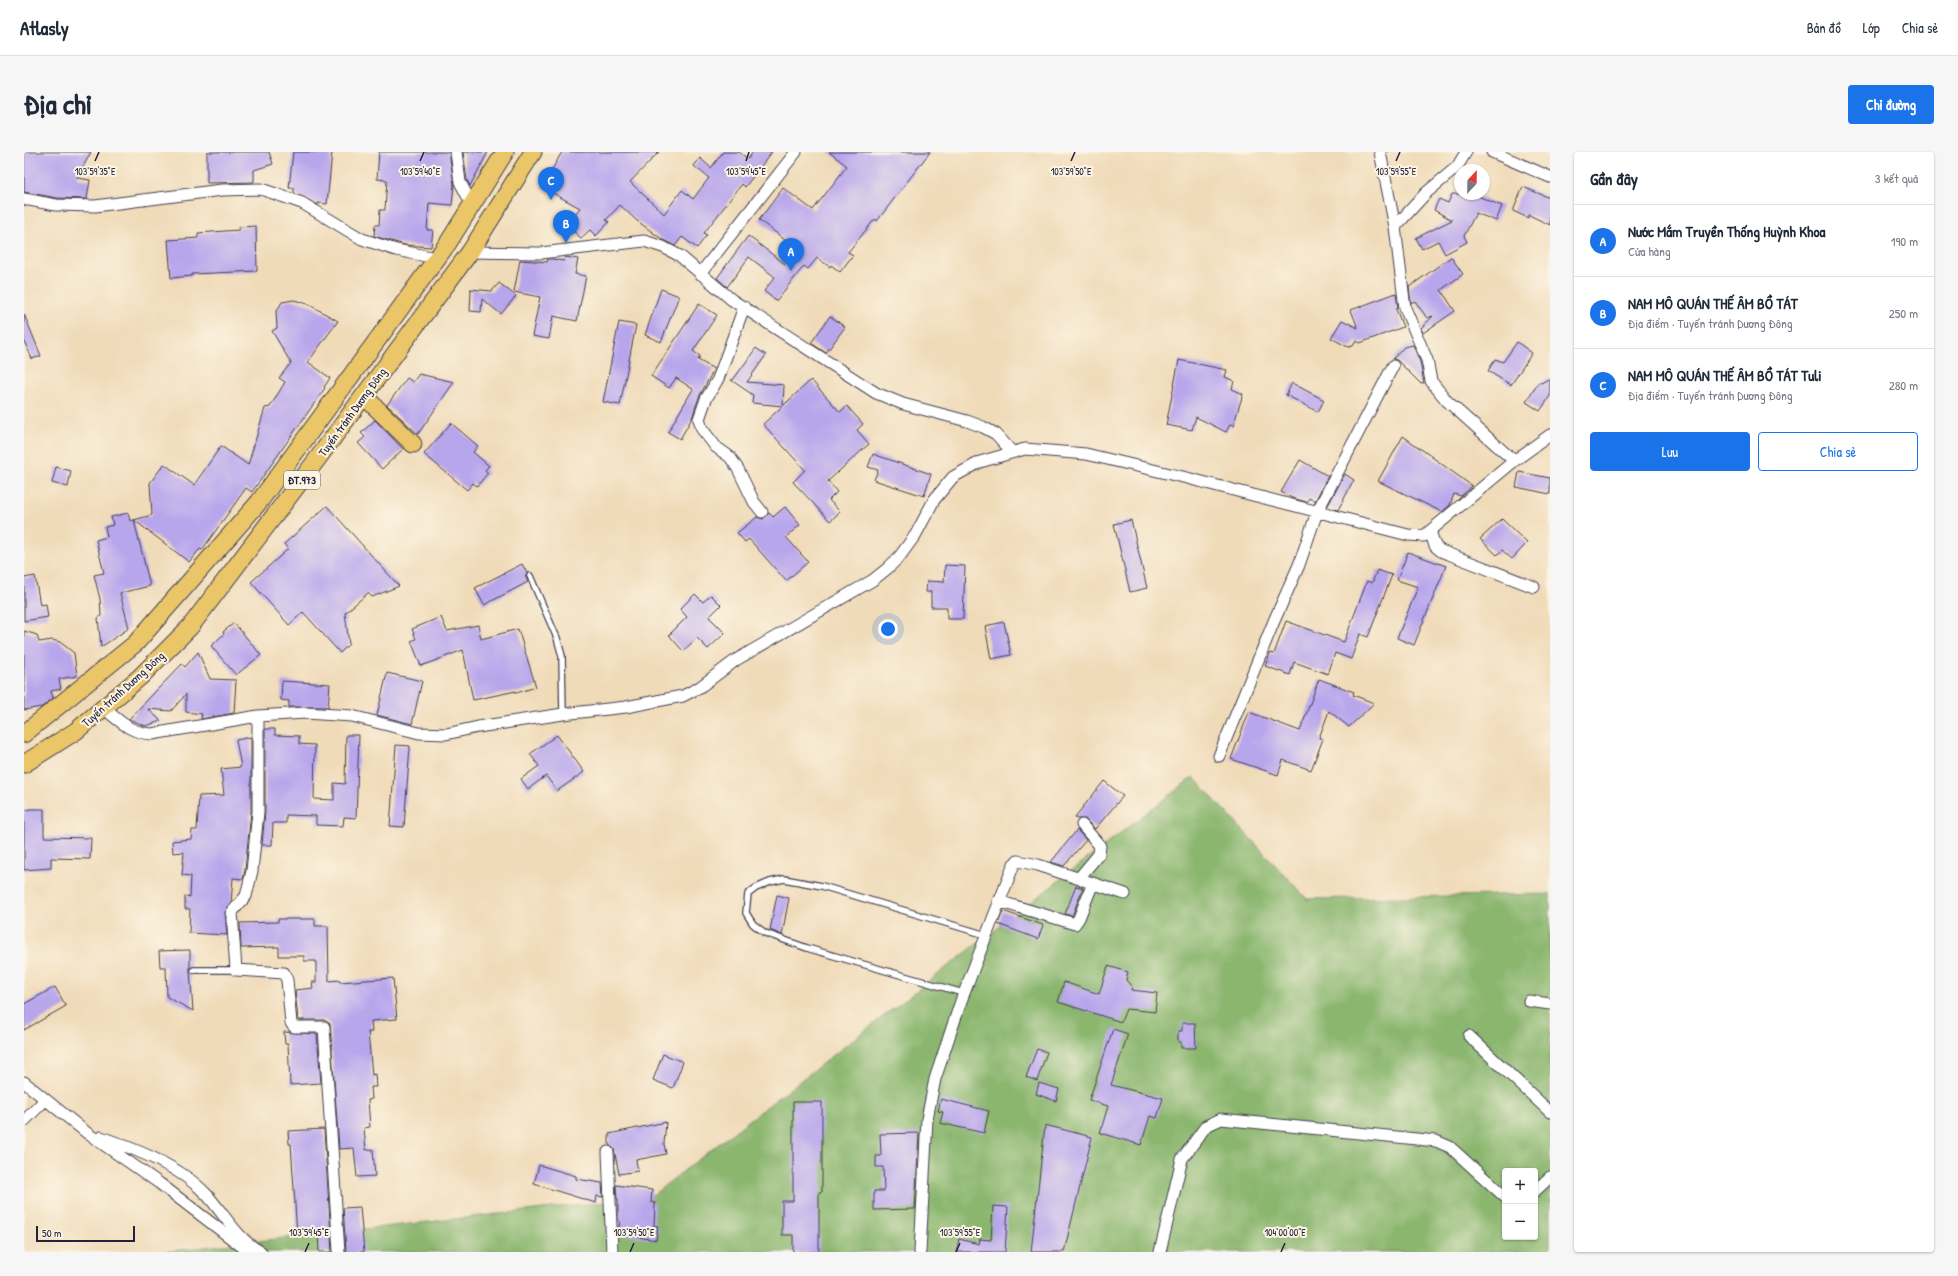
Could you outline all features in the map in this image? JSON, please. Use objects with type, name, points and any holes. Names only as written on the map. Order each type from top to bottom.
[{"type":"main road","name":"Tuyến tránh Dương Đông","points":[[24,734],[136,643],[258,502],[352,377],[448,243],[506,152]]},
{"type":"main road","name":"Tuyến tránh Dương Đông","points":[[24,764],[76,731],[102,707],[140,677],[190,627],[364,396],[470,252],[533,152]]},
{"type":"main road","points":[[448,243],[470,252]]},
{"type":"main road","points":[[364,396],[413,444]]},
{"type":"street","points":[[456,152],[460,182],[472,205]]},
{"type":"street","points":[[700,274],[796,152]]},
{"type":"street","points":[[1380,152],[1395,227],[1405,308],[1426,360],[1434,387],[1447,401],[1514,461]]},
{"type":"street","points":[[1456,152],[1458,164]]},
{"type":"street","points":[[1460,164],[1466,152]]},
{"type":"street","points":[[1492,152],[1550,177]]},
{"type":"street","points":[[1395,227],[1426,193],[1454,170]]},
{"type":"street","points":[[24,199],[56,205],[95,206],[222,190],[261,189],[302,203],[362,239],[396,250],[436,258]]},
{"type":"street","points":[[470,252],[541,253],[644,241],[663,247],[680,256],[700,274],[744,307],[876,393],[903,404],[967,421],[983,427],[996,434],[1012,452]]},
{"type":"street","points":[[744,307],[718,379],[706,399],[699,419],[702,429],[716,447],[730,457],[738,469],[754,502],[762,512]]},
{"type":"street","points":[[1219,756],[1271,628],[1299,565],[1317,512],[1393,366]]},
{"type":"street","points":[[102,707],[132,730],[140,734],[152,734],[258,716],[305,713],[352,716],[432,734],[446,734],[478,727],[563,714],[626,707],[683,696],[700,688],[736,660],[873,580],[900,556],[916,534],[934,500],[953,477],[980,462],[1012,452],[1025,449],[1086,454],[1187,478],[1408,535],[1424,536],[1514,461],[1550,435]]},
{"type":"street","points":[[1430,531],[1435,546],[1440,552],[1534,588]]},
{"type":"street","points":[[258,716],[258,812],[249,887],[241,903],[232,912],[236,970],[284,974],[287,980],[291,1023],[294,1027],[324,1027],[339,1252]]},
{"type":"street","points":[[1079,878],[1099,854],[1100,846],[1082,825]]},
{"type":"street","points":[[920,1252],[927,1119],[930,1099],[935,1079],[964,993],[1009,872],[1018,861],[1038,864],[1125,894]]},
{"type":"street","points":[[998,901],[1075,924],[1080,918],[1094,883]]},
{"type":"street","points":[[1529,1001],[1550,1004]]},
{"type":"street","points":[[1469,1036],[1550,1112]]},
{"type":"street","points":[[24,1082],[87,1133],[159,1183],[249,1252]]},
{"type":"street","points":[[24,1121],[45,1100]]},
{"type":"street","points":[[1160,1252],[1182,1159],[1206,1126],[1221,1119],[1436,1141],[1450,1147],[1502,1194]]},
{"type":"street","points":[[87,1133],[133,1149],[172,1169],[192,1182],[207,1195],[242,1238],[261,1252]]},
{"type":"street","points":[[608,1152],[612,1252]]},
{"type":"street","points":[[1538,1187],[1550,1177]]},
{"type":"lane","points":[[530,576],[557,638],[562,656],[563,714]]},
{"type":"lane","points":[[964,993],[807,948],[765,933],[753,924],[746,913],[748,894],[756,888],[770,882],[784,879],[822,886],[986,935]]},
{"type":"lane","points":[[194,970],[236,970]]},
{"type":"green space","points":[[1193,777],[1307,899],[1550,894],[1550,1252],[161,1252],[650,1197]]},
{"type":"building","points":[[24,152],[91,152],[77,178],[90,180],[87,199],[57,198],[24,192]]},
{"type":"building","points":[[207,152],[269,152],[273,164],[254,170],[254,182],[207,183]]},
{"type":"building","points":[[293,152],[332,152],[327,204],[318,203],[318,205],[294,193],[294,188],[289,188]]},
{"type":"building","points":[[379,152],[449,152],[454,184],[452,205],[429,203],[427,230],[433,230],[431,247],[405,245],[374,236],[375,225],[379,225],[380,210],[385,210],[387,180],[377,179]]},
{"type":"building","points":[[463,152],[488,152],[470,186],[467,180]]},
{"type":"building","points":[[562,152],[659,152],[630,182],[664,214],[682,190],[693,199],[709,178],[694,166],[700,158],[711,168],[723,152],[739,152],[748,159],[753,152],[772,152],[745,187],[742,184],[704,233],[707,235],[697,248],[682,237],[675,246],[663,240],[636,220],[620,205],[606,220],[609,222],[596,236],[590,230],[581,238],[568,226],[568,222],[580,208],[542,187]]},
{"type":"building","points":[[829,152],[930,152],[877,221],[875,219],[848,252],[853,255],[840,272],[831,265],[830,267],[817,258],[808,269],[804,266],[776,301],[764,291],[775,277],[749,257],[727,287],[717,278],[748,236],[785,264],[797,249],[759,220],[783,188],[813,210],[847,166]]},
{"type":"building","points":[[1523,187],[1550,198],[1550,225],[1529,215],[1528,218],[1513,211]]},
{"type":"building","points":[[1452,194],[1454,194],[1454,200],[1488,200],[1502,206],[1496,221],[1476,213],[1464,236],[1467,242],[1445,254],[1438,241],[1422,249],[1416,238],[1452,220],[1434,210],[1439,199],[1448,203]]},
{"type":"building","points":[[256,226],[257,271],[192,274],[192,276],[171,278],[168,240],[198,238],[198,233],[239,230],[239,227]]},
{"type":"building","points":[[565,257],[578,259],[575,274],[586,276],[577,321],[553,316],[549,339],[532,336],[540,297],[514,292],[520,260],[547,262],[548,259],[552,259],[564,261]]},
{"type":"building","points":[[1451,257],[1463,274],[1441,290],[1455,311],[1423,333],[1421,328],[1433,316],[1427,318],[1415,301],[1411,303],[1409,287]]},
{"type":"building","points":[[499,283],[516,296],[501,314],[482,299],[481,312],[470,311],[470,289],[492,291]]},
{"type":"building","points":[[661,289],[679,296],[661,342],[645,335]]},
{"type":"building","points":[[1396,293],[1398,308],[1396,309],[1403,327],[1360,343],[1356,341],[1353,346],[1348,347],[1331,338],[1342,320],[1358,328],[1351,310]]},
{"type":"building","points":[[294,300],[308,304],[338,321],[308,362],[330,378],[324,387],[325,388],[252,492],[246,488],[202,550],[200,549],[189,562],[134,520],[150,586],[120,593],[129,628],[101,647],[98,618],[101,616],[100,599],[94,575],[104,573],[96,540],[107,537],[105,527],[113,525],[111,517],[128,513],[130,521],[152,515],[150,483],[164,464],[194,485],[221,446],[248,465],[265,408],[270,407],[285,382],[279,378],[291,363],[272,331],[277,328],[276,312],[282,302]]},
{"type":"building","points":[[699,304],[717,315],[693,351],[700,356],[698,360],[714,369],[699,397],[692,418],[680,439],[668,432],[693,389],[676,378],[669,388],[651,376]]},
{"type":"building","points":[[24,314],[41,356],[32,359],[24,341]]},
{"type":"building","points":[[830,316],[845,327],[826,353],[811,343]]},
{"type":"building","points":[[619,322],[636,325],[620,405],[603,402]]},
{"type":"building","points":[[1517,342],[1532,353],[1511,385],[1488,371],[1495,359],[1503,362]]},
{"type":"building","points":[[1413,345],[1420,362],[1424,383],[1421,384],[1397,360],[1393,359],[1404,347]]},
{"type":"building","points":[[756,348],[766,355],[747,382],[784,385],[783,406],[752,403],[753,395],[731,380],[733,380]]},
{"type":"building","points":[[1179,360],[1227,370],[1225,377],[1234,381],[1232,389],[1243,394],[1233,426],[1230,425],[1226,432],[1196,417],[1192,430],[1166,425]]},
{"type":"building","points":[[419,374],[454,382],[418,434],[387,405],[407,378],[413,382]]},
{"type":"building","points":[[1550,378],[1550,396],[1540,411],[1526,402],[1539,382],[1541,383]]},
{"type":"building","points":[[811,380],[840,412],[847,406],[863,424],[857,430],[869,444],[828,481],[837,492],[829,500],[840,512],[830,521],[793,482],[805,470],[763,424]]},
{"type":"building","points":[[1292,383],[1324,400],[1318,412],[1286,395]]},
{"type":"building","points":[[375,420],[403,449],[382,469],[358,443],[365,437],[361,433]]},
{"type":"building","points":[[451,423],[478,446],[473,452],[489,466],[485,470],[488,473],[477,486],[473,483],[467,490],[424,454]]},
{"type":"building","points":[[1403,436],[1472,486],[1461,496],[1454,494],[1450,505],[1442,512],[1378,481]]},
{"type":"building","points":[[873,454],[931,474],[924,496],[874,480],[878,470],[868,467]]},
{"type":"building","points":[[1300,460],[1328,476],[1315,501],[1309,498],[1307,502],[1292,498],[1281,492]]},
{"type":"building","points":[[56,467],[71,471],[68,487],[52,483]]},
{"type":"building","points":[[1519,472],[1550,478],[1550,494],[1516,487]]},
{"type":"building","points":[[1345,474],[1354,480],[1338,510],[1327,507]]},
{"type":"building","points":[[327,506],[399,586],[372,597],[368,593],[345,613],[349,644],[340,653],[303,612],[289,625],[251,582],[288,549],[284,544]]},
{"type":"building","points":[[785,507],[800,525],[786,537],[808,562],[786,581],[749,539],[745,542],[737,533],[757,517],[763,519],[769,513],[773,517]]},
{"type":"building","points":[[1502,519],[1527,543],[1512,559],[1502,550],[1497,555],[1480,539]]},
{"type":"building","points":[[1131,520],[1147,588],[1130,592],[1114,524]]},
{"type":"building","points":[[1408,552],[1446,566],[1414,645],[1397,638],[1418,587],[1397,580]]},
{"type":"building","points":[[522,564],[527,573],[525,576],[528,582],[484,605],[475,588]]},
{"type":"building","points":[[945,565],[965,566],[963,619],[947,619],[947,607],[931,607],[931,592],[926,592],[927,581],[944,582]]},
{"type":"building","points":[[1377,570],[1392,575],[1368,637],[1360,634],[1351,659],[1335,653],[1328,674],[1294,662],[1290,675],[1265,666],[1270,653],[1274,654],[1286,621],[1344,642],[1367,581],[1372,583]]},
{"type":"building","points":[[35,576],[40,605],[46,604],[48,617],[24,621],[24,578]]},
{"type":"building","points":[[695,594],[703,602],[711,595],[721,605],[709,617],[725,633],[708,649],[697,638],[683,651],[669,635],[687,617],[680,609]]},
{"type":"building","points":[[441,617],[447,631],[478,625],[481,639],[518,629],[536,687],[516,693],[516,691],[473,700],[463,650],[421,666],[411,641],[416,639],[412,629]]},
{"type":"building","points":[[1004,622],[1011,655],[991,659],[985,626]]},
{"type":"building","points":[[234,623],[261,655],[236,675],[211,646],[224,634],[223,632]]},
{"type":"building","points":[[24,631],[37,635],[39,642],[52,640],[60,642],[74,653],[77,676],[59,679],[61,689],[51,691],[53,698],[42,707],[24,710]]},
{"type":"building","points":[[198,652],[210,679],[236,680],[234,713],[201,719],[202,714],[186,712],[186,694],[171,711],[148,709],[161,721],[145,726],[129,719],[182,664],[185,667]]},
{"type":"building","points":[[387,673],[422,681],[412,724],[377,715]]},
{"type":"building","points":[[1319,679],[1354,692],[1353,695],[1374,703],[1349,727],[1329,711],[1319,738],[1323,739],[1311,770],[1283,760],[1278,775],[1231,759],[1249,712],[1300,731]]},
{"type":"building","points":[[282,681],[330,684],[328,707],[289,707],[289,701],[281,700]]},
{"type":"building","points":[[265,729],[275,729],[275,735],[299,736],[299,744],[315,745],[314,799],[334,800],[334,783],[345,784],[346,735],[359,735],[356,818],[344,817],[343,826],[316,825],[316,816],[286,815],[286,823],[273,823],[272,845],[262,845],[265,812]]},
{"type":"building","points":[[557,735],[584,772],[557,791],[546,776],[528,789],[521,779],[539,766],[530,754]]},
{"type":"building","points":[[251,737],[251,812],[245,870],[243,879],[233,878],[231,903],[225,912],[227,935],[189,933],[190,909],[185,909],[185,896],[190,897],[191,876],[182,875],[184,852],[173,853],[172,841],[191,839],[192,830],[197,830],[199,796],[224,795],[221,769],[241,767],[236,740]]},
{"type":"building","points":[[396,745],[410,746],[404,827],[390,826]]},
{"type":"building","points":[[1104,781],[1123,796],[1095,829],[1085,819],[1078,819],[1075,817]]},
{"type":"building","points":[[31,809],[44,809],[44,837],[91,838],[90,859],[51,858],[51,868],[24,870],[24,811]]},
{"type":"building","points":[[1077,830],[1086,840],[1064,866],[1051,862]]},
{"type":"building","points":[[1076,886],[1083,888],[1072,916],[1065,914]]},
{"type":"building","points":[[777,895],[789,898],[782,935],[770,930]]},
{"type":"building","points":[[1003,911],[1043,925],[1038,939],[998,924]]},
{"type":"building","points":[[278,919],[315,919],[315,926],[328,926],[329,981],[340,980],[340,982],[393,978],[397,1019],[371,1021],[372,1032],[368,1032],[372,1075],[375,1074],[376,1087],[371,1087],[372,1099],[368,1100],[370,1127],[364,1128],[366,1150],[373,1149],[375,1176],[357,1177],[354,1148],[339,1149],[330,1024],[324,1020],[298,1020],[295,990],[313,988],[312,982],[316,982],[316,961],[304,961],[304,956],[279,956],[279,947],[241,948],[240,923],[278,922]]},
{"type":"building","points":[[190,950],[193,1011],[167,997],[166,967],[160,967],[159,951]]},
{"type":"building","points":[[1108,966],[1128,972],[1126,980],[1132,987],[1131,990],[1157,993],[1155,1012],[1126,1009],[1121,1022],[1058,1002],[1064,982],[1099,994]]},
{"type":"building","points":[[55,987],[66,1006],[24,1030],[24,1004]]},
{"type":"building","points":[[1182,1023],[1195,1023],[1196,1048],[1181,1048],[1181,1042],[1178,1042],[1178,1031],[1182,1031]]},
{"type":"building","points":[[1113,1029],[1128,1034],[1111,1085],[1163,1098],[1157,1118],[1150,1116],[1141,1145],[1100,1133],[1108,1106],[1089,1100]]},
{"type":"building","points":[[284,1032],[317,1034],[321,1083],[290,1085],[288,1043],[285,1044]]},
{"type":"building","points":[[1037,1049],[1047,1052],[1037,1081],[1026,1077]]},
{"type":"building","points":[[663,1054],[683,1062],[673,1088],[653,1080]]},
{"type":"building","points":[[1039,1083],[1059,1089],[1056,1101],[1036,1094]]},
{"type":"building","points":[[941,1099],[989,1111],[984,1133],[940,1123],[943,1112],[938,1111]]},
{"type":"building","points":[[793,1102],[822,1102],[822,1192],[819,1192],[819,1252],[793,1252],[793,1235],[782,1235],[782,1201],[793,1201]]},
{"type":"building","points":[[666,1122],[664,1144],[666,1154],[636,1160],[638,1171],[619,1174],[614,1149],[609,1145],[609,1134]]},
{"type":"building","points":[[1045,1125],[1092,1137],[1064,1252],[1031,1252]]},
{"type":"building","points":[[324,1129],[332,1252],[319,1252],[318,1234],[297,1235],[291,1144],[289,1144],[288,1131]]},
{"type":"building","points":[[919,1133],[915,1209],[874,1210],[874,1191],[884,1191],[883,1167],[876,1167],[876,1156],[881,1156],[880,1134]]},
{"type":"building","points":[[539,1165],[576,1176],[576,1179],[602,1183],[603,1197],[597,1196],[596,1203],[534,1184]]},
{"type":"building","points":[[616,1185],[652,1190],[651,1202],[655,1203],[654,1226],[658,1226],[656,1240],[618,1234],[620,1221],[618,1220]]},
{"type":"building","points":[[993,1206],[1008,1207],[1005,1252],[956,1252],[959,1239],[979,1244],[980,1239],[991,1240]]},
{"type":"building","points":[[360,1207],[364,1252],[346,1252],[343,1208]]},
{"type":"place","name":"NAM MÔ QUÁN THẾ ÂM BỒ TÁT Tuli","points":[[551,200]]},
{"type":"place","name":"NAM MÔ QUÁN THẾ ÂM BỒ TÁT","points":[[566,243]]},
{"type":"place","name":"Nước Mắm Truyền Thống Huỳnh Khoa","points":[[791,271]]}]
